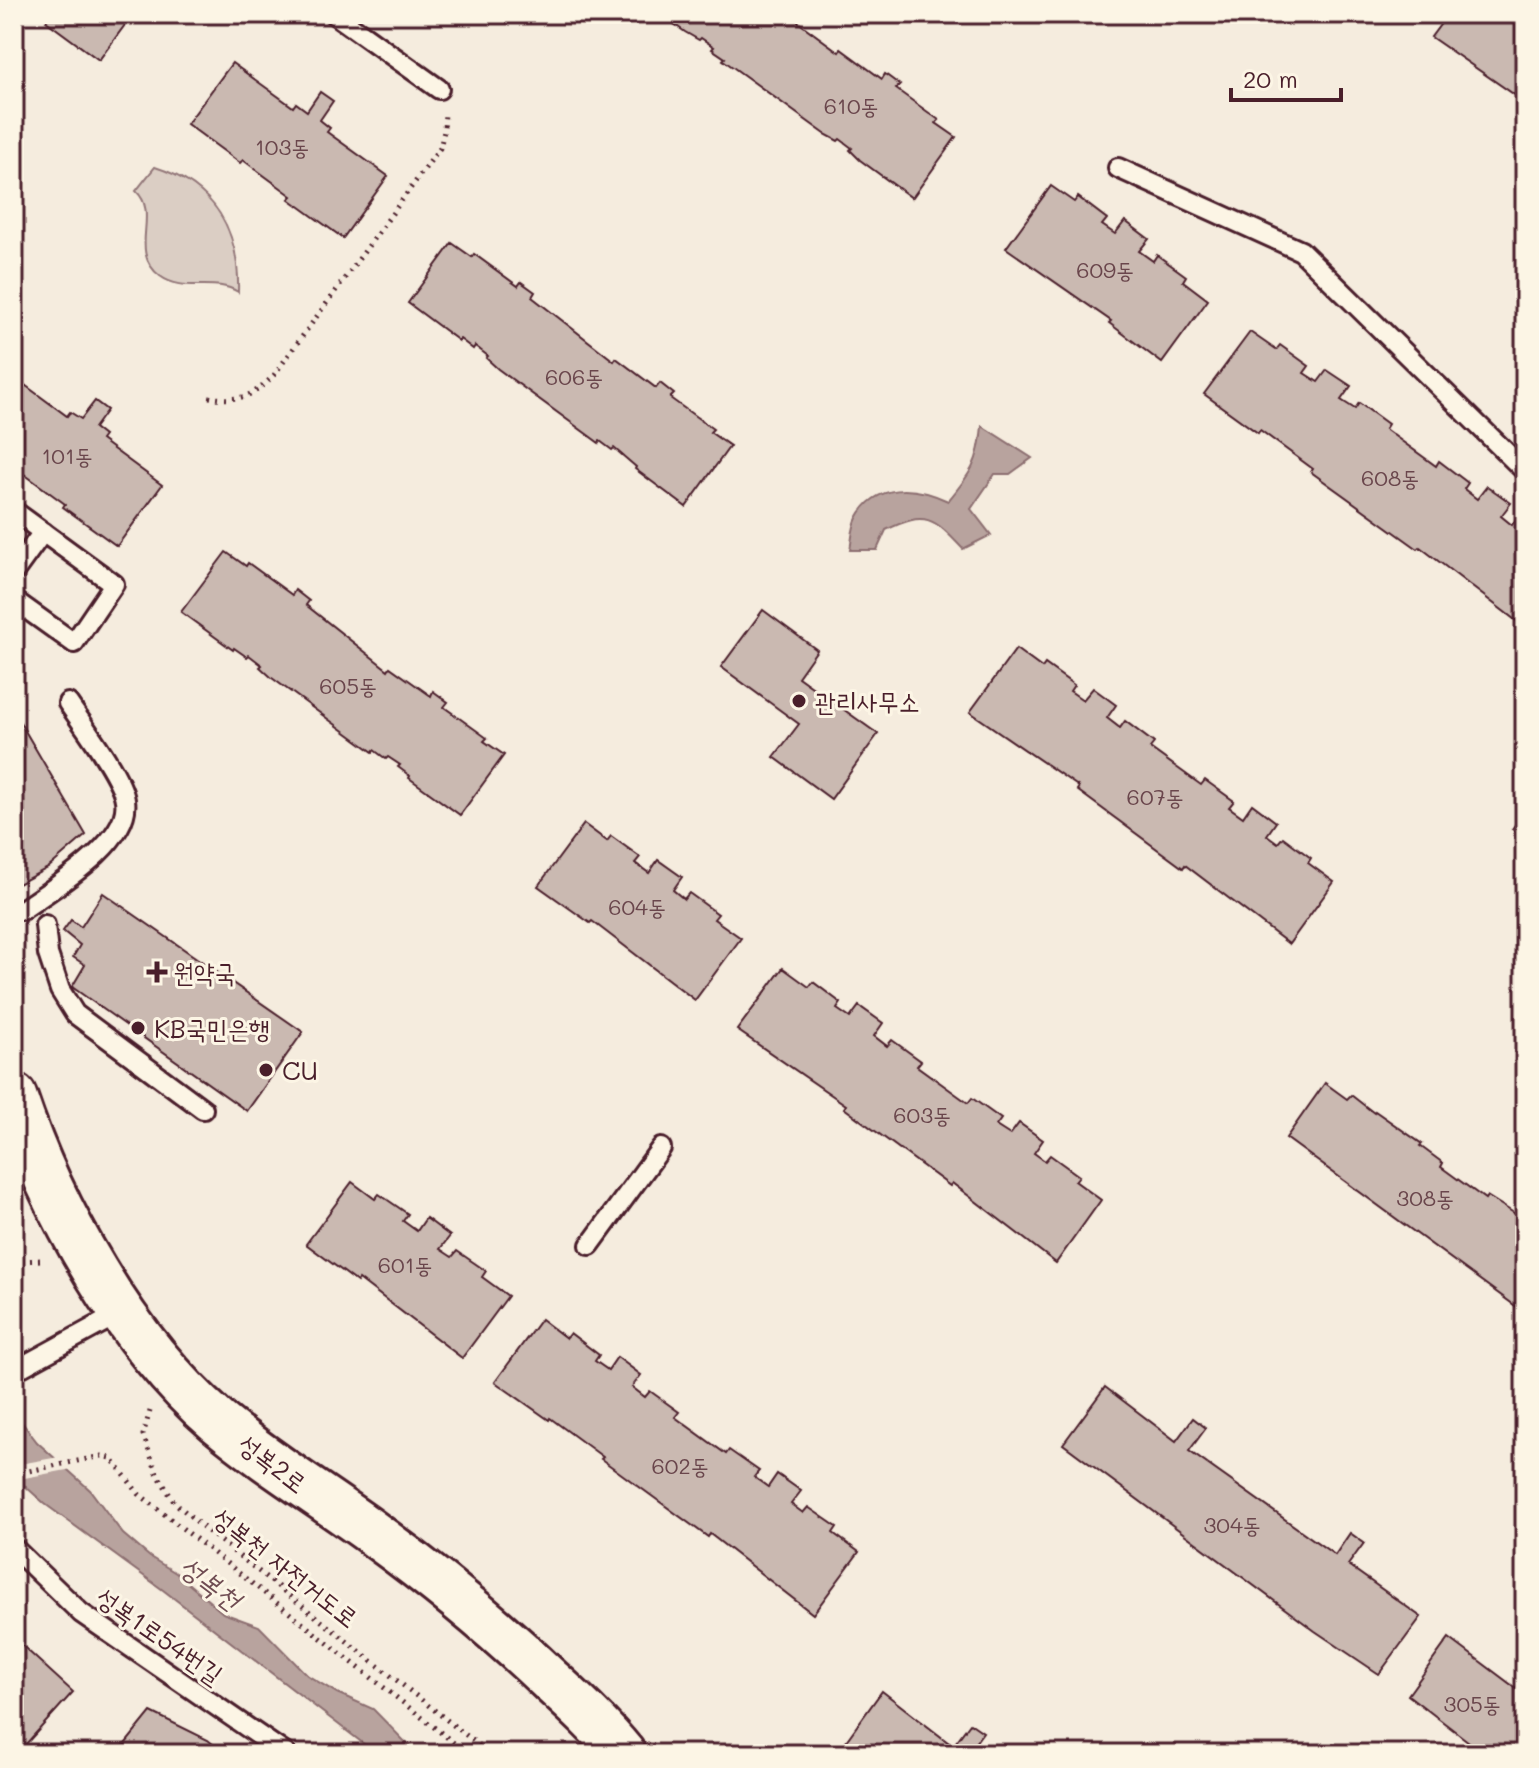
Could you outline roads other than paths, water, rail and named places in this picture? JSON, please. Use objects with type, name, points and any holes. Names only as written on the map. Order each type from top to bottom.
[{"type":"street","name":"성복2로","points":[[14,1096],[25,1130],[69,1227],[122,1312],[163,1364],[216,1420],[286,1474],[375,1534],[506,1638],[604,1731],[623,1754]]},
{"type":"lane","points":[[334,14],[439,89]]},
{"type":"lane","points":[[1118,168],[1301,251],[1525,471]]},
{"type":"lane","points":[[14,511],[114,584],[74,643],[14,600]]},
{"type":"lane","points":[[14,572],[43,532]]},
{"type":"lane","points":[[22,910],[82,867],[110,840],[124,818],[125,799],[107,761],[68,703]]},
{"type":"lane","points":[[45,925],[48,954],[60,990],[75,1014],[203,1109]]},
{"type":"lane","points":[[590,1245],[661,1148]]},
{"type":"lane","points":[[14,1371],[122,1312]]},
{"type":"lane","name":"성복1로54번길","points":[[14,1548],[81,1613],[286,1754]]},
{"type":"place","name":"관리사무소","points":[[799,701]]},
{"type":"place","name":"원약국","points":[[157,972]]},
{"type":"place","name":"KB국민은행","points":[[138,1028]]},
{"type":"place","name":"CU","points":[[266,1070]]},
{"type":"water label","name":"성복천","points":[[211,1582]]}]
